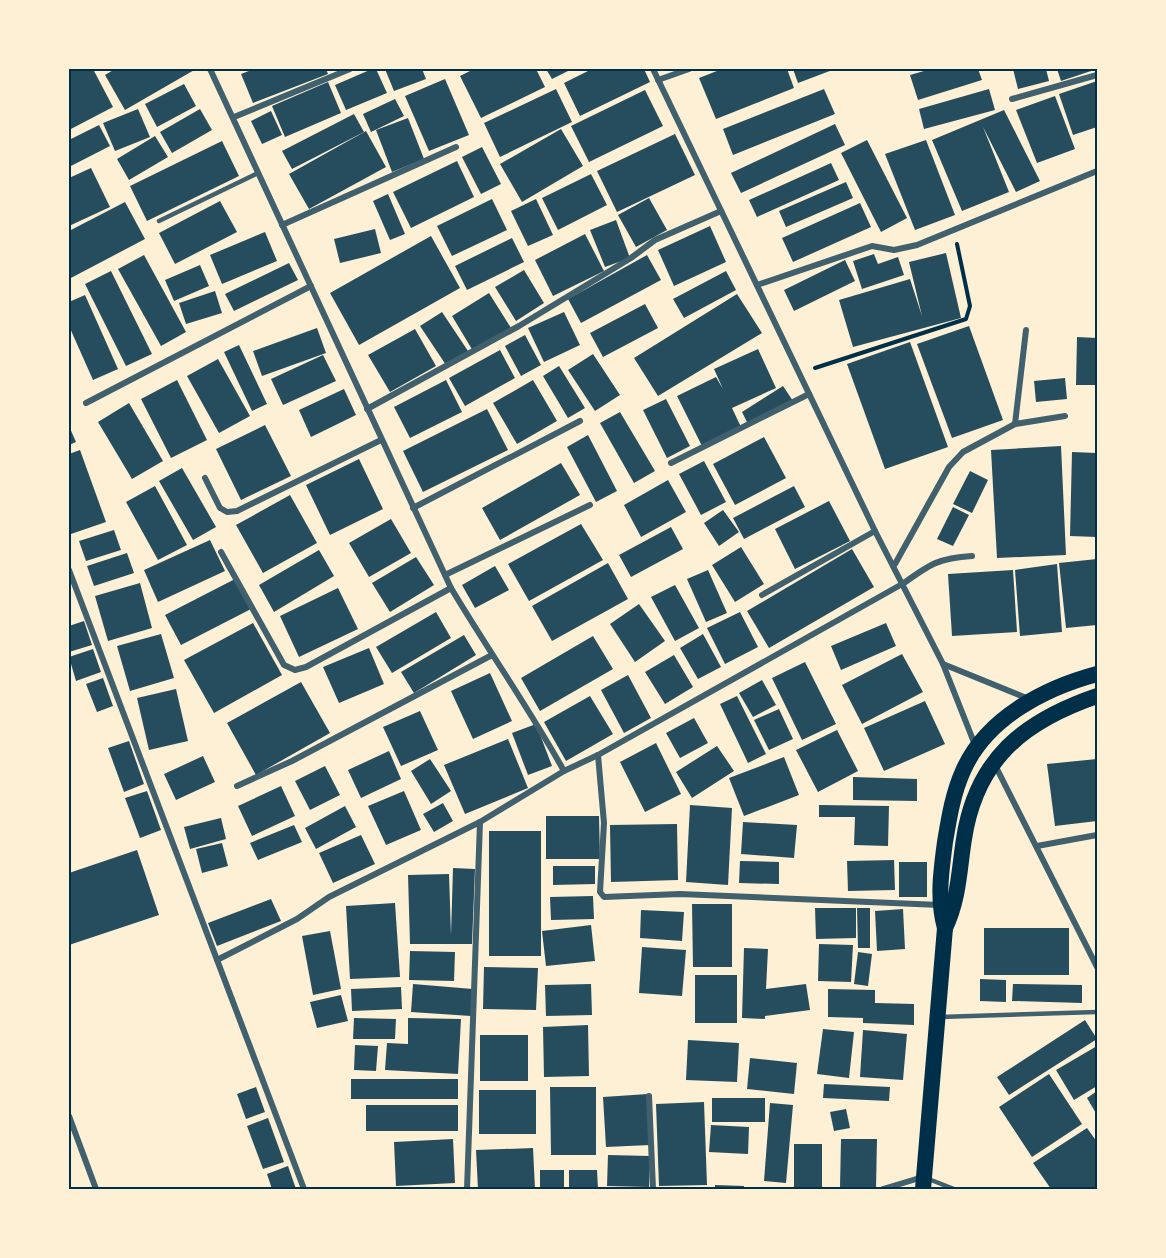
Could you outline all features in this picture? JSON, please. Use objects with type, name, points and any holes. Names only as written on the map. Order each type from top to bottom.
[{"type":"highway","points":[[923,1183],[947,906],[949,818],[963,771],[976,748],[995,728],[1031,700],[1053,688],[1097,674]]},
{"type":"highway","points":[[947,906],[970,808],[977,790],[994,762],[1011,742],[1042,720],[1097,696]]},
{"type":"street","points":[[210,69],[450,588],[492,655],[531,710],[564,771]]},
{"type":"street","points":[[234,117],[350,69]]},
{"type":"street","points":[[653,69],[875,531],[895,564],[943,664],[976,748]]},
{"type":"street","points":[[658,80],[689,69]]},
{"type":"street","points":[[1012,99],[1097,75]]},
{"type":"street","points":[[282,225],[456,147]]},
{"type":"street","points":[[757,285],[872,246],[901,249],[954,232],[1097,171]]},
{"type":"street","points":[[367,409],[519,326],[631,258],[655,240],[721,211]]},
{"type":"street","points":[[86,403],[196,343],[311,286]]},
{"type":"street","points":[[1015,424],[1026,330]]},
{"type":"street","points":[[671,463],[809,394]]},
{"type":"street","points":[[895,564],[952,461],[963,452],[1015,424],[1065,416]]},
{"type":"street","points":[[413,508],[580,421]]},
{"type":"street","points":[[205,478],[220,508],[227,512],[237,511],[381,440]]},
{"type":"street","points":[[445,575],[590,506]]},
{"type":"street","points":[[762,595],[875,531]]},
{"type":"street","points":[[221,552],[284,665],[295,670],[306,667],[450,588]]},
{"type":"street","points":[[217,960],[297,919],[329,897],[480,822],[564,771],[598,755],[904,583],[939,560],[972,556]]},
{"type":"street","points":[[69,570],[73,591],[304,1189]]},
{"type":"street","points":[[237,786],[292,761],[492,655]]},
{"type":"street","points":[[943,664],[1031,700]]},
{"type":"street","points":[[598,755],[604,823],[600,892],[604,897],[680,894],[947,906]]},
{"type":"street","points":[[994,762],[1097,968]]},
{"type":"street","points":[[467,1189],[480,822]]},
{"type":"street","points":[[1037,846],[1097,835]]},
{"type":"street","points":[[649,1096],[653,1189]]},
{"type":"street","points":[[69,1116],[96,1189]]},
{"type":"street","points":[[883,1189],[923,1183]]},
{"type":"lane","points":[[159,221],[258,173]]},
{"type":"lane","points":[[937,1017],[1097,1012]]},
{"type":"lane","points":[[923,1183],[954,1189]]},
{"type":"path","points":[[799,374],[966,319],[970,306],[954,232]]},
{"type":"building","points":[[69,69],[93,69],[113,107],[69,130]]},
{"type":"building","points":[[115,69],[196,69],[125,110],[105,75]]},
{"type":"building","points":[[254,69],[326,69],[328,74],[253,103],[241,74]]},
{"type":"building","points":[[376,69],[387,93],[346,110],[335,85]]},
{"type":"building","points":[[385,69],[422,69],[426,79],[394,91]]},
{"type":"building","points":[[474,69],[536,69],[545,87],[481,118],[460,76]]},
{"type":"building","points":[[546,69],[572,69],[552,79]]},
{"type":"building","points":[[592,69],[644,69],[650,82],[580,116],[564,83]]},
{"type":"building","points":[[722,69],[787,69],[794,88],[716,119],[699,78]]},
{"type":"building","points":[[793,69],[835,69],[798,83]]},
{"type":"building","points":[[931,69],[978,69],[982,80],[918,100],[910,75]]},
{"type":"building","points":[[1013,69],[1046,69],[1049,81],[1018,89]]},
{"type":"building","points":[[1057,69],[1097,69],[1061,81]]},
{"type":"building","points":[[445,79],[469,135],[429,151],[405,96]]},
{"type":"building","points":[[1097,81],[1097,127],[1073,135],[1059,94]]},
{"type":"building","points":[[328,82],[341,113],[285,137],[272,106]]},
{"type":"building","points":[[184,84],[196,106],[157,127],[145,104]]},
{"type":"building","points":[[556,89],[572,122],[500,157],[484,123]]},
{"type":"building","points":[[824,89],[835,114],[733,155],[723,129]]},
{"type":"building","points":[[989,89],[995,110],[924,129],[919,109]]},
{"type":"building","points":[[645,90],[663,126],[589,162],[571,126]]},
{"type":"building","points":[[1055,96],[1075,149],[1037,163],[1016,110]]},
{"type":"building","points":[[395,99],[404,116],[371,132],[363,114]]},
{"type":"building","points":[[138,109],[150,137],[115,151],[103,123]]},
{"type":"building","points":[[200,109],[212,130],[172,153],[160,132]]},
{"type":"building","points":[[1004,110],[1040,181],[1016,192],[983,127],[1009,192],[962,211],[932,140]]},
{"type":"building","points":[[271,111],[282,135],[262,144],[251,121]]},
{"type":"building","points":[[354,114],[364,132],[292,169],[282,151]]},
{"type":"building","points":[[408,118],[424,159],[392,172],[376,130]]},
{"type":"building","points":[[835,124],[845,145],[741,193],[731,173]]},
{"type":"building","points":[[99,125],[110,146],[69,167],[69,140]]},
{"type":"building","points":[[561,129],[583,166],[522,202],[500,164]]},
{"type":"building","points":[[366,131],[386,167],[309,209],[289,174]]},
{"type":"building","points":[[675,134],[695,175],[617,212],[597,171]]},
{"type":"building","points":[[155,136],[168,157],[129,180],[117,159]]},
{"type":"building","points":[[867,140],[907,218],[881,232],[841,153]]},
{"type":"building","points":[[926,140],[955,215],[915,230],[885,154]]},
{"type":"building","points":[[222,141],[239,176],[147,221],[130,186]]},
{"type":"building","points":[[482,147],[501,184],[481,194],[462,157]]},
{"type":"building","points":[[457,161],[474,197],[411,228],[393,192]]},
{"type":"building","points":[[831,163],[839,180],[757,217],[749,200]]},
{"type":"building","points":[[91,168],[110,207],[69,226],[69,178]]},
{"type":"building","points":[[591,174],[607,205],[558,230],[542,198]]},
{"type":"building","points":[[846,182],[853,198],[786,227],[779,211]]},
{"type":"building","points":[[388,194],[405,234],[390,240],[373,201]]},
{"type":"building","points":[[649,198],[667,230],[636,247],[618,215]]},
{"type":"building","points":[[492,199],[507,230],[452,256],[437,226]]},
{"type":"building","points":[[536,199],[553,235],[528,246],[511,211]]},
{"type":"building","points":[[220,201],[237,232],[175,264],[159,233]]},
{"type":"building","points":[[125,202],[145,239],[69,279],[69,231]]},
{"type":"building","points":[[860,203],[871,227],[793,262],[782,238]]},
{"type":"building","points":[[616,220],[630,258],[605,267],[590,230]]},
{"type":"building","points":[[710,226],[726,262],[674,286],[658,250]]},
{"type":"building","points":[[375,229],[381,253],[340,263],[334,239]]},
{"type":"building","points":[[265,232],[277,261],[222,284],[210,255]]},
{"type":"building","points":[[585,234],[604,271],[553,296],[535,260]]},
{"type":"building","points":[[431,236],[460,288],[359,345],[330,293]]},
{"type":"building","points":[[512,238],[524,262],[467,290],[455,266]]},
{"type":"building","points":[[946,253],[961,318],[853,347],[839,300],[910,279],[922,316],[909,262]]},
{"type":"building","points":[[874,254],[878,264],[898,257],[904,275],[862,289],[853,261]]},
{"type":"building","points":[[144,255],[186,332],[161,346],[118,269]]},
{"type":"building","points":[[647,255],[661,280],[581,323],[568,299]]},
{"type":"building","points":[[845,260],[855,281],[794,311],[784,290]]},
{"type":"building","points":[[289,263],[298,280],[234,311],[225,294]]},
{"type":"building","points":[[200,265],[209,286],[174,301],[165,280]]},
{"type":"building","points":[[524,270],[544,303],[516,321],[495,287]]},
{"type":"building","points":[[111,271],[152,354],[126,366],[85,284]]},
{"type":"building","points":[[726,271],[736,290],[684,318],[673,299]]},
{"type":"building","points":[[215,291],[222,313],[186,324],[179,303]]},
{"type":"building","points":[[489,293],[511,328],[473,351],[452,316]]},
{"type":"building","points":[[737,294],[762,333],[658,396],[634,358]]},
{"type":"building","points":[[85,295],[118,369],[93,380],[69,326],[69,302]]},
{"type":"building","points":[[645,304],[658,328],[603,357],[590,333]]},
{"type":"building","points":[[442,312],[468,351],[446,365],[420,326]]},
{"type":"building","points":[[564,312],[580,345],[544,362],[528,328]]},
{"type":"building","points":[[969,326],[1003,420],[952,438],[917,344]]},
{"type":"building","points":[[317,328],[326,353],[262,376],[253,351]]},
{"type":"building","points":[[415,329],[436,366],[390,392],[368,355]]},
{"type":"building","points":[[525,335],[541,365],[521,376],[505,346]]},
{"type":"building","points":[[1077,337],[1097,338],[1097,385],[1076,385]]},
{"type":"building","points":[[910,342],[948,447],[885,469],[847,364]]},
{"type":"building","points":[[239,345],[267,404],[252,411],[224,352]]},
{"type":"building","points":[[758,349],[776,388],[732,408],[741,427],[702,446],[677,396],[716,377],[723,389],[714,369]]},
{"type":"building","points":[[500,350],[515,378],[465,406],[449,378]]},
{"type":"building","points":[[593,354],[620,395],[595,411],[568,370]]},
{"type":"building","points":[[323,355],[336,381],[283,405],[271,379]]},
{"type":"building","points":[[218,359],[250,416],[219,433],[187,376]]},
{"type":"building","points":[[559,366],[585,408],[568,418],[543,376]]},
{"type":"building","points":[[1065,378],[1067,399],[1036,402],[1034,381]]},
{"type":"building","points":[[177,380],[207,440],[171,458],[141,399]]},
{"type":"building","points":[[446,380],[462,412],[410,438],[394,407]]},
{"type":"building","points":[[533,380],[557,421],[517,444],[493,403]]},
{"type":"building","points":[[783,386],[793,401],[748,424],[742,412]]},
{"type":"building","points":[[344,389],[356,415],[311,437],[299,410]]},
{"type":"building","points":[[666,399],[690,446],[667,458],[643,410]]},
{"type":"building","points":[[129,403],[163,461],[132,479],[98,422]]},
{"type":"building","points":[[487,409],[508,450],[423,492],[403,451]]},
{"type":"building","points":[[620,412],[655,471],[634,483],[600,423]]},
{"type":"building","points":[[265,425],[291,476],[241,500],[216,449]]},
{"type":"building","points":[[69,426],[76,442],[69,445]]},
{"type":"building","points":[[588,435],[617,491],[596,502],[567,447]]},
{"type":"building","points":[[764,437],[786,478],[735,505],[713,464]]},
{"type":"building","points":[[1061,446],[1066,555],[997,558],[991,450]]},
{"type":"building","points":[[80,450],[106,522],[71,534],[69,454]]},
{"type":"building","points":[[1072,452],[1097,453],[1097,537],[1070,536]]},
{"type":"building","points":[[359,459],[383,509],[330,535],[306,485]]},
{"type":"building","points":[[704,461],[726,502],[701,515],[679,474]]},
{"type":"building","points":[[561,463],[580,495],[500,540],[482,508]]},
{"type":"building","points":[[182,468],[216,527],[193,540],[159,481]]},
{"type":"building","points":[[970,471],[988,480],[972,513],[953,504]]},
{"type":"building","points":[[668,480],[686,512],[641,537],[624,505]]},
{"type":"building","points":[[155,486],[187,545],[158,560],[126,502]]},
{"type":"building","points":[[794,486],[805,507],[744,539],[733,518]]},
{"type":"building","points":[[290,495],[317,543],[263,573],[236,525]]},
{"type":"building","points":[[829,501],[850,541],[795,569],[775,529]]},
{"type":"building","points":[[953,507],[969,515],[953,546],[937,539]]},
{"type":"building","points":[[723,510],[739,532],[719,546],[704,523]]},
{"type":"building","points":[[391,519],[411,553],[369,577],[349,543]]},
{"type":"building","points":[[581,524],[603,560],[529,601],[508,564]]},
{"type":"building","points":[[671,527],[683,549],[631,577],[619,555]]},
{"type":"building","points":[[114,530],[121,550],[86,561],[79,541]]},
{"type":"building","points":[[210,540],[225,571],[158,602],[144,570]]},
{"type":"building","points":[[741,547],[764,584],[735,602],[712,565]]},
{"type":"building","points":[[852,549],[874,587],[769,648],[747,611]]},
{"type":"building","points":[[319,550],[334,576],[274,612],[259,585]]},
{"type":"building","points":[[127,553],[134,573],[94,586],[87,566]]},
{"type":"building","points":[[416,557],[434,585],[390,612],[372,583]]},
{"type":"building","points":[[1097,559],[1097,625],[1066,628],[1059,563]]},
{"type":"building","points":[[608,563],[628,599],[552,641],[532,606]]},
{"type":"building","points":[[1057,564],[1062,632],[1020,636],[1015,570]]},
{"type":"building","points":[[495,566],[509,590],[475,608],[462,585]]},
{"type":"building","points":[[708,570],[727,613],[706,622],[687,579]]},
{"type":"building","points":[[1013,570],[1017,632],[952,636],[948,574]]},
{"type":"building","points":[[235,579],[251,609],[181,645],[165,615]]},
{"type":"building","points":[[140,583],[152,628],[108,641],[95,596]]},
{"type":"building","points":[[675,585],[699,628],[675,641],[651,597]]},
{"type":"building","points":[[338,588],[358,629],[299,657],[280,616]]},
{"type":"building","points":[[639,604],[665,641],[635,662],[610,624]]},
{"type":"building","points":[[436,612],[451,638],[392,673],[376,647]]},
{"type":"building","points":[[740,612],[758,647],[725,664],[707,628]]},
{"type":"building","points":[[84,621],[92,645],[69,652],[69,626]]},
{"type":"building","points":[[253,623],[282,675],[214,713],[184,660]]},
{"type":"building","points":[[886,623],[896,646],[841,670],[831,646]]},
{"type":"building","points":[[161,634],[174,678],[130,691],[117,646]]},
{"type":"building","points":[[703,634],[721,667],[698,679],[680,648]]},
{"type":"building","points":[[464,635],[476,655],[414,693],[401,672]]},
{"type":"building","points":[[593,636],[613,669],[540,711],[521,678]]},
{"type":"building","points":[[369,648],[384,684],[339,703],[323,667]]},
{"type":"building","points":[[93,649],[101,672],[76,681],[69,657]]},
{"type":"building","points":[[902,654],[923,692],[862,724],[842,685]]},
{"type":"building","points":[[674,655],[693,687],[665,704],[645,672]]},
{"type":"building","points":[[805,662],[836,724],[802,740],[772,678]]},
{"type":"building","points":[[490,673],[512,721],[473,739],[451,691]]},
{"type":"building","points":[[628,675],[651,718],[624,733],[601,690]]},
{"type":"building","points":[[103,678],[113,706],[97,712],[86,684]]},
{"type":"building","points":[[762,680],[776,705],[753,717],[739,693]]},
{"type":"building","points":[[301,682],[330,733],[256,775],[227,723]]},
{"type":"building","points":[[176,689],[188,741],[149,750],[137,698]]},
{"type":"building","points":[[590,696],[613,734],[566,761],[544,722]]},
{"type":"building","points":[[737,696],[766,754],[748,763],[720,704]]},
{"type":"building","points":[[925,701],[945,744],[884,771],[864,728]]},
{"type":"building","points":[[779,709],[793,739],[769,750],[754,720]]},
{"type":"building","points":[[420,711],[438,750],[401,766],[383,727]]},
{"type":"building","points":[[694,718],[708,743],[680,758],[666,733]]},
{"type":"building","points":[[536,724],[552,766],[528,775],[512,733]]},
{"type":"building","points":[[837,730],[858,771],[818,792],[796,750]]},
{"type":"building","points":[[508,739],[528,788],[465,814],[444,765]]},
{"type":"building","points":[[129,741],[144,784],[124,792],[108,748]]},
{"type":"building","points":[[656,743],[681,794],[645,812],[620,762]]},
{"type":"building","points":[[717,746],[734,771],[692,798],[676,772]]},
{"type":"building","points":[[389,751],[401,779],[361,798],[348,770]]},
{"type":"building","points":[[203,756],[215,782],[176,800],[164,774]]},
{"type":"building","points":[[784,757],[799,795],[744,816],[729,778]]},
{"type":"building","points":[[430,759],[451,791],[431,804],[411,771]]},
{"type":"building","points":[[1097,759],[1097,821],[1055,826],[1047,764]]},
{"type":"building","points":[[325,766],[340,795],[310,810],[295,781]]},
{"type":"building","points":[[853,777],[917,779],[917,801],[853,800]]},
{"type":"building","points":[[281,786],[295,816],[252,836],[238,806]]},
{"type":"building","points":[[147,791],[161,830],[140,838],[125,798]]},
{"type":"building","points":[[404,791],[421,830],[386,845],[368,806]]},
{"type":"building","points":[[443,803],[453,821],[434,832],[423,814]]},
{"type":"building","points":[[690,805],[732,808],[728,885],[686,882]]},
{"type":"building","points":[[819,805],[889,806],[888,846],[854,845],[855,817],[819,817]]},
{"type":"building","points":[[345,806],[356,827],[316,849],[305,828]]},
{"type":"building","points":[[546,816],[599,816],[600,859],[546,859]]},
{"type":"building","points":[[221,818],[226,839],[190,849],[184,827]]},
{"type":"building","points":[[743,822],[797,825],[794,858],[741,854]]},
{"type":"building","points":[[677,824],[678,880],[611,882],[610,825]]},
{"type":"building","points":[[294,825],[302,842],[258,860],[250,843]]},
{"type":"building","points":[[489,831],[541,831],[541,956],[489,956]]},
{"type":"building","points":[[361,835],[375,864],[333,883],[319,853]]},
{"type":"building","points":[[222,843],[228,866],[202,873],[196,849]]},
{"type":"building","points":[[137,850],[159,915],[69,945],[69,873]]},
{"type":"building","points":[[894,860],[895,890],[848,891],[847,861]]},
{"type":"building","points":[[740,861],[779,862],[779,884],[739,883]]},
{"type":"building","points":[[899,862],[927,862],[927,897],[899,897]]},
{"type":"building","points":[[553,866],[595,866],[595,884],[553,885]]},
{"type":"building","points":[[453,868],[475,869],[472,944],[410,944],[408,875],[449,874],[451,935]]},
{"type":"building","points":[[593,896],[594,919],[551,920],[550,897]]},
{"type":"building","points":[[271,899],[281,921],[217,946],[208,923]]},
{"type":"building","points":[[395,903],[400,977],[350,979],[346,906]]},
{"type":"building","points":[[692,904],[732,904],[732,967],[693,967]]},
{"type":"building","points":[[815,908],[856,908],[856,938],[816,939]]},
{"type":"building","points":[[857,908],[870,908],[870,948],[858,948]]},
{"type":"building","points":[[903,909],[905,949],[877,951],[875,911]]},
{"type":"building","points":[[641,910],[684,912],[682,941],[640,938]]},
{"type":"building","points":[[591,925],[595,961],[546,966],[542,931]]},
{"type":"building","points":[[984,928],[1069,928],[1069,975],[984,975]]},
{"type":"building","points":[[330,931],[341,989],[313,995],[302,936]]},
{"type":"building","points":[[819,944],[853,945],[851,982],[818,981]]},
{"type":"building","points":[[642,947],[686,950],[682,996],[639,993]]},
{"type":"building","points":[[744,948],[768,949],[766,989],[806,984],[810,1010],[765,1016],[765,1019],[742,1018]]},
{"type":"building","points":[[410,951],[455,952],[454,981],[409,980]]},
{"type":"building","points":[[858,952],[872,954],[868,986],[854,984]]},
{"type":"building","points":[[484,967],[538,968],[536,1010],[483,1009]]},
{"type":"building","points":[[695,975],[737,975],[737,1023],[695,1023]]},
{"type":"building","points":[[980,979],[1006,980],[1006,1002],[980,1001]]},
{"type":"building","points":[[413,984],[473,989],[471,1016],[411,1012]]},
{"type":"building","points":[[591,984],[592,1015],[546,1016],[545,985]]},
{"type":"building","points":[[1013,984],[1082,985],[1082,1003],[1012,1001]]},
{"type":"building","points":[[401,987],[402,1009],[352,1011],[351,989]]},
{"type":"building","points":[[828,989],[875,990],[875,1003],[914,1004],[914,1025],[863,1023],[863,1018],[828,1017]]},
{"type":"building","points":[[341,995],[348,1021],[317,1028],[310,1002]]},
{"type":"building","points":[[354,1018],[396,1019],[395,1039],[353,1039]]},
{"type":"building","points":[[408,1018],[461,1019],[458,1074],[385,1070],[387,1043],[408,1044]]},
{"type":"building","points":[[1085,1020],[1097,1039],[1009,1095],[997,1077]]},
{"type":"building","points":[[588,1025],[589,1076],[544,1077],[543,1027]]},
{"type":"building","points":[[823,1029],[854,1032],[849,1078],[817,1074]]},
{"type":"building","points":[[863,1030],[907,1034],[903,1080],[860,1077]]},
{"type":"building","points":[[480,1035],[528,1035],[528,1081],[480,1081]]},
{"type":"building","points":[[688,1040],[739,1043],[737,1082],[686,1080]]},
{"type":"building","points":[[355,1045],[378,1046],[376,1071],[354,1070]]},
{"type":"building","points":[[1097,1046],[1097,1086],[1074,1100],[1056,1070]]},
{"type":"building","points":[[750,1058],[797,1063],[794,1094],[747,1089]]},
{"type":"building","points":[[1049,1074],[1082,1124],[1032,1157],[999,1107]]},
{"type":"building","points":[[351,1079],[458,1079],[458,1099],[351,1099]]},
{"type":"building","points":[[824,1084],[890,1087],[889,1101],[823,1098]]},
{"type":"building","points":[[256,1087],[265,1112],[246,1119],[237,1094]]},
{"type":"building","points":[[550,1087],[596,1087],[596,1155],[551,1155]]},
{"type":"building","points":[[479,1090],[536,1090],[536,1134],[479,1134]]},
{"type":"building","points":[[1097,1091],[1097,1115],[1087,1098]]},
{"type":"building","points":[[648,1094],[650,1145],[606,1147],[603,1097]]},
{"type":"building","points":[[712,1098],[765,1098],[765,1122],[712,1122]]},
{"type":"building","points":[[704,1102],[707,1185],[659,1186],[656,1104]]},
{"type":"building","points":[[770,1103],[793,1105],[786,1183],[764,1181]]},
{"type":"building","points":[[366,1105],[458,1105],[458,1131],[366,1131]]},
{"type":"building","points":[[846,1109],[850,1128],[834,1131],[830,1112]]},
{"type":"building","points":[[268,1118],[284,1162],[263,1169],[247,1126]]},
{"type":"building","points":[[711,1125],[749,1127],[748,1154],[709,1152]]},
{"type":"building","points":[[1087,1128],[1097,1142],[1097,1189],[1051,1189],[1033,1163]]},
{"type":"building","points":[[453,1139],[455,1183],[396,1186],[394,1142]]},
{"type":"building","points":[[841,1139],[877,1139],[876,1188],[840,1187]]},
{"type":"building","points":[[794,1144],[822,1144],[822,1189],[794,1189]]},
{"type":"building","points":[[533,1148],[535,1189],[478,1189],[476,1150]]},
{"type":"building","points":[[608,1155],[650,1156],[649,1187],[607,1186]]},
{"type":"building","points":[[288,1166],[296,1189],[272,1189],[267,1174]]},
{"type":"building","points":[[540,1170],[564,1170],[564,1189],[540,1189]]},
{"type":"building","points":[[569,1170],[597,1170],[598,1189],[569,1189]]},
{"type":"building","points":[[715,1185],[744,1186],[744,1189],[715,1189]]}]
